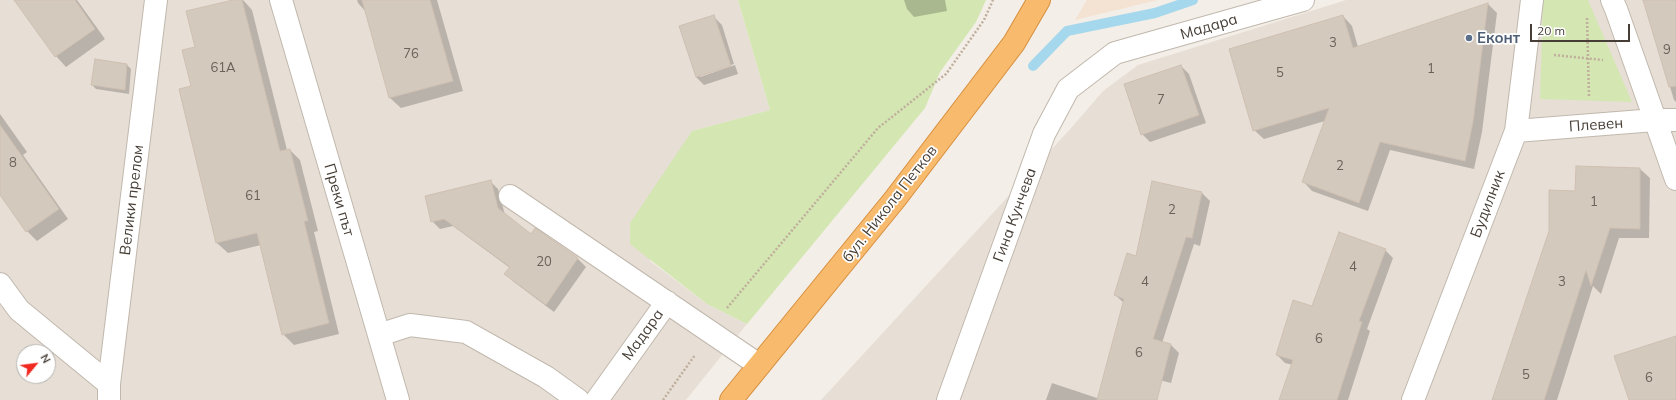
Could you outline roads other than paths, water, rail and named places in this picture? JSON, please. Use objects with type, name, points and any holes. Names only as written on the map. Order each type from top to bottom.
[{"type":"highway","name":"бул. Никола Петков","points":[[731,400],[900,193],[1014,43],[1039,0]]},
{"type":"street","name":"Велики прелом","points":[[109,392],[156,0]]},
{"type":"street","name":"Преки път","points":[[281,0],[398,400]]},
{"type":"street","name":"Мадара","points":[[1115,53],[1303,0]]},
{"type":"street","name":"Будилник","points":[[1413,400],[1516,131],[1532,0]]},
{"type":"street","points":[[1612,0],[1636,63],[1666,120],[1676,180]]},
{"type":"street","name":"Гина Кунчева","points":[[948,400],[1044,134],[1068,88],[1115,53]]},
{"type":"street","name":"Плевен","points":[[1516,131],[1666,120]]},
{"type":"street","points":[[510,196],[667,302]]},
{"type":"street","points":[[0,284],[19,310],[109,392]]},
{"type":"street","name":"Мадара","points":[[597,400],[667,302],[759,365]]},
{"type":"street","points":[[379,335],[410,325],[466,332],[546,376],[578,400]]},
{"type":"waterway","points":[[1033,66],[1067,31],[1155,13],[1193,0]]},
{"type":"place","name":"Еконт","points":[[1469,38]]}]
